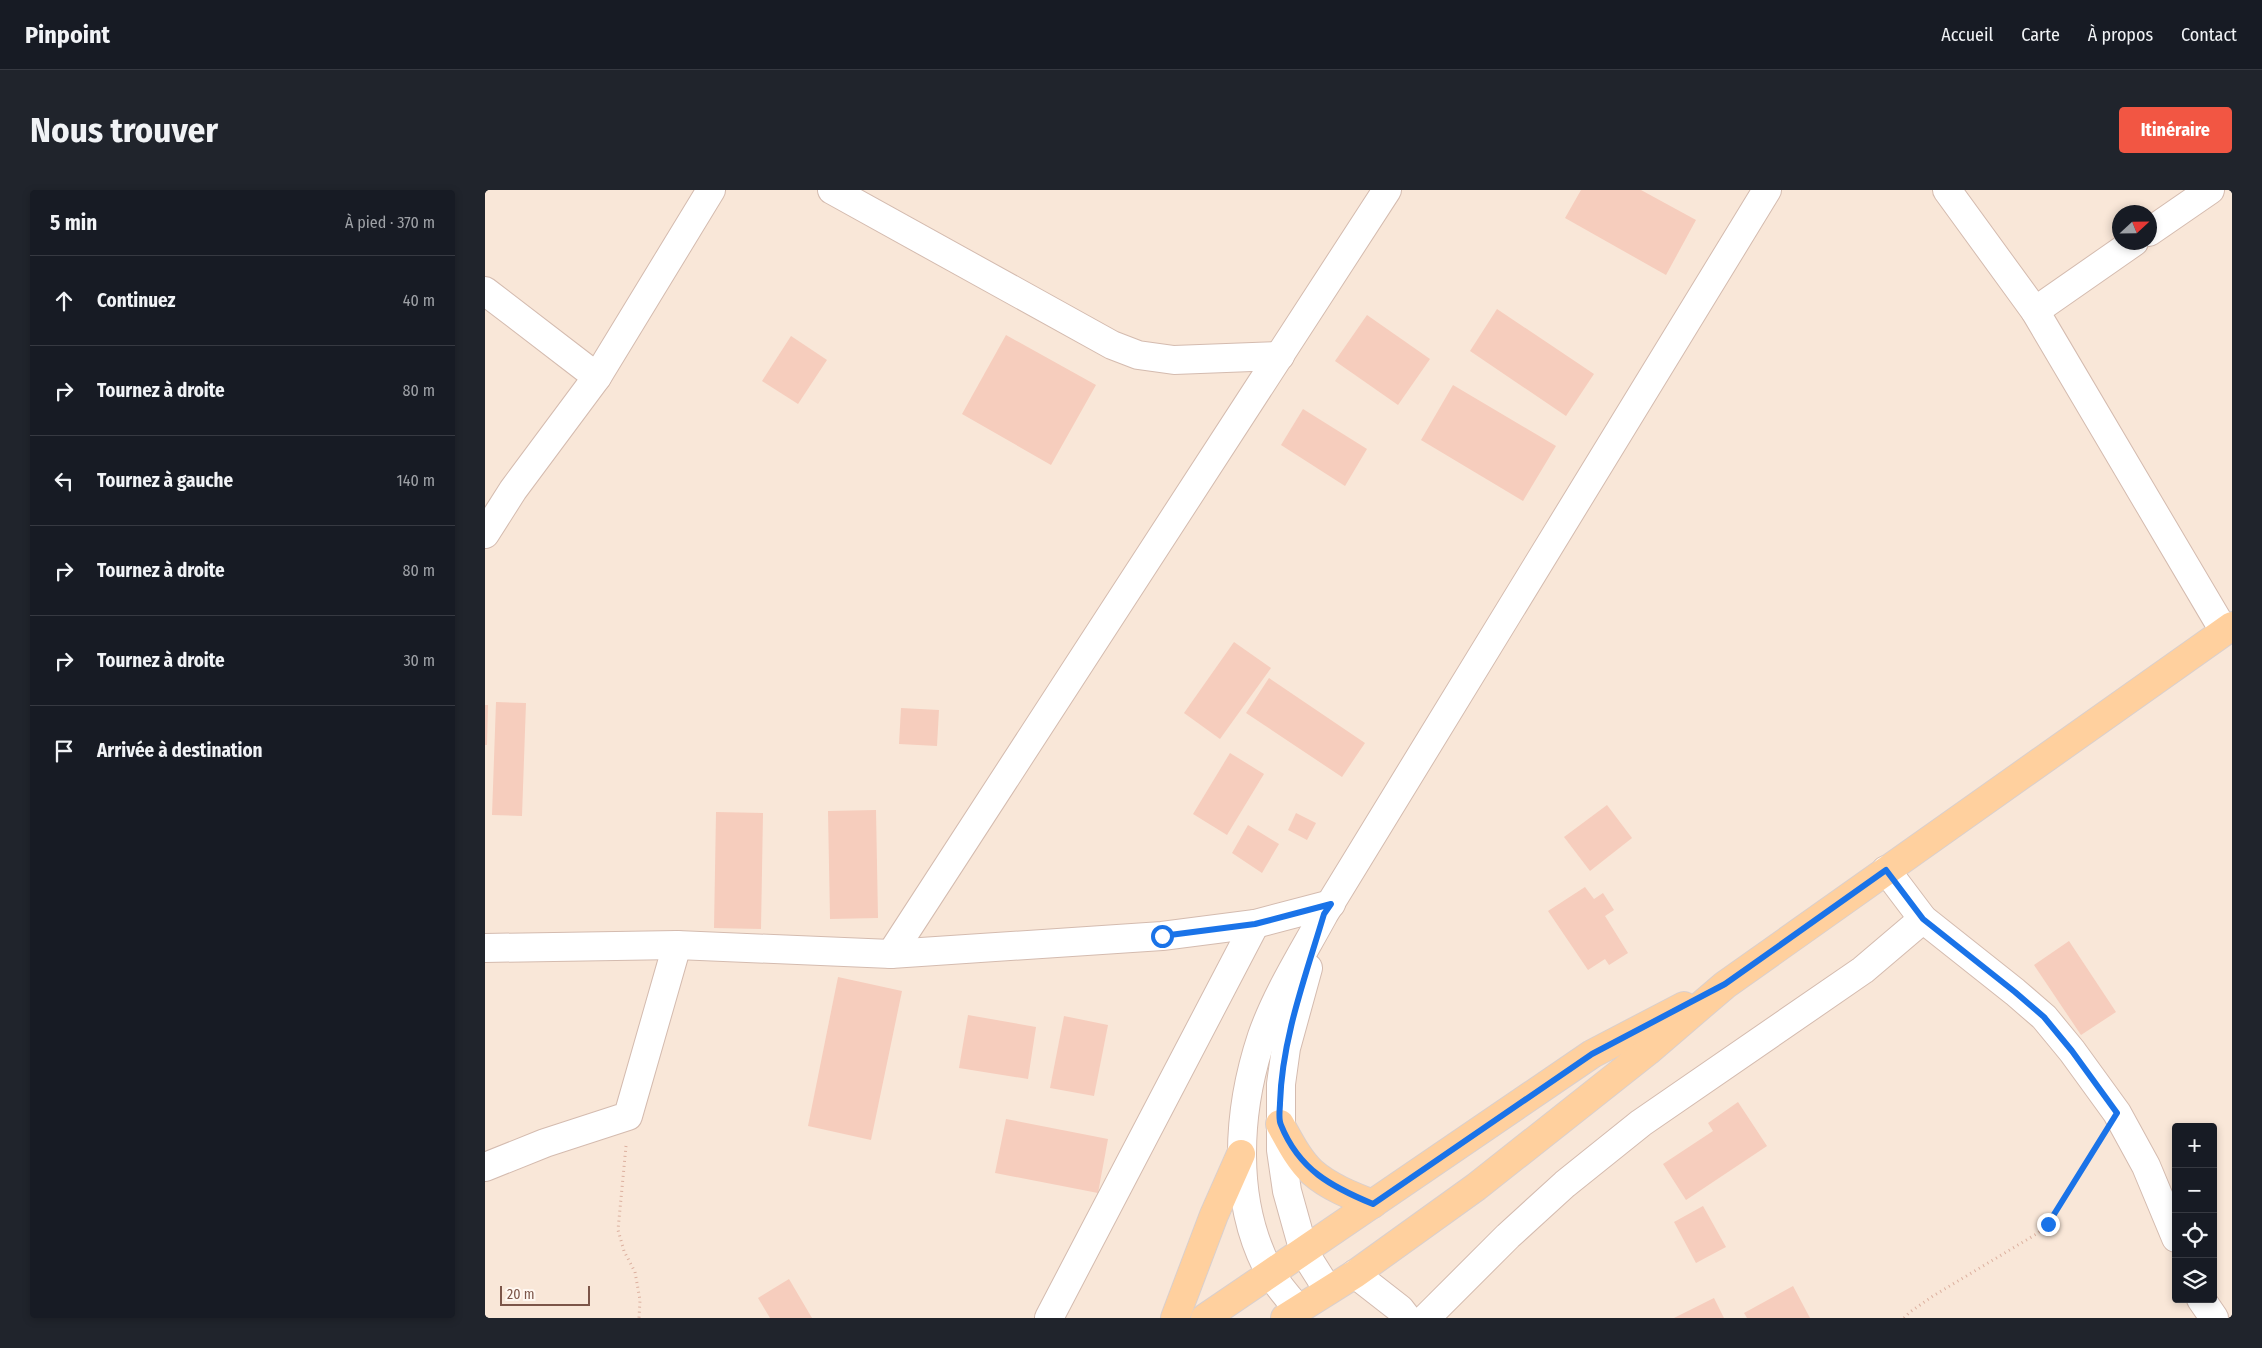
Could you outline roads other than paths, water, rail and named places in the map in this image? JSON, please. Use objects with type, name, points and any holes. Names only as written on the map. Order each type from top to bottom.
[{"type":"main road","points":[[1291,1314],[1355,1274],[1475,1187],[1648,1051],[1725,984],[2228,629]]},
{"type":"main road","points":[[1205,1318],[1592,1054],[1725,984]]},
{"type":"main road","points":[[1280,1124],[1296,1153],[1312,1172],[1339,1190],[1373,1204]]},
{"type":"main road","points":[[1175,1318],[1214,1215],[1241,1154]]},
{"type":"street","points":[[485,534],[513,490],[597,377],[711,190]]},
{"type":"street","points":[[832,190],[1111,345],[1138,355],[1174,360],[1281,356]]},
{"type":"street","points":[[891,954],[1387,190]]},
{"type":"street","points":[[1291,1314],[1271,1273],[1250,1219],[1244,1187],[1241,1154],[1245,1110],[1262,1036],[1274,1008],[1327,909],[1767,190]]},
{"type":"street","points":[[1947,190],[2035,311],[2228,629]]},
{"type":"street","points":[[2157,226],[2210,190]]},
{"type":"street","points":[[2035,311],[2123,250]]},
{"type":"street","points":[[485,291],[597,377]]},
{"type":"street","points":[[1886,870],[1923,919],[2044,1017],[2072,1051],[2117,1113],[2146,1166],[2172,1228]]},
{"type":"street","points":[[485,948],[677,945],[891,954],[1162,936],[1255,924],[1327,909]]},
{"type":"street","points":[[1327,909],[1286,1048],[1281,1084],[1280,1124],[1287,1191],[1304,1252],[1328,1290]]},
{"type":"street","points":[[1426,1318],[1508,1236],[1587,1165],[1649,1118],[1863,970],[1923,919]]},
{"type":"street","points":[[1049,1318],[1255,924]]},
{"type":"street","points":[[485,1167],[545,1144],[628,1116],[677,945]]},
{"type":"street","points":[[1355,1274],[1400,1309],[1407,1318]]},
{"type":"street","points":[[2204,1303],[2214,1318]]}]
